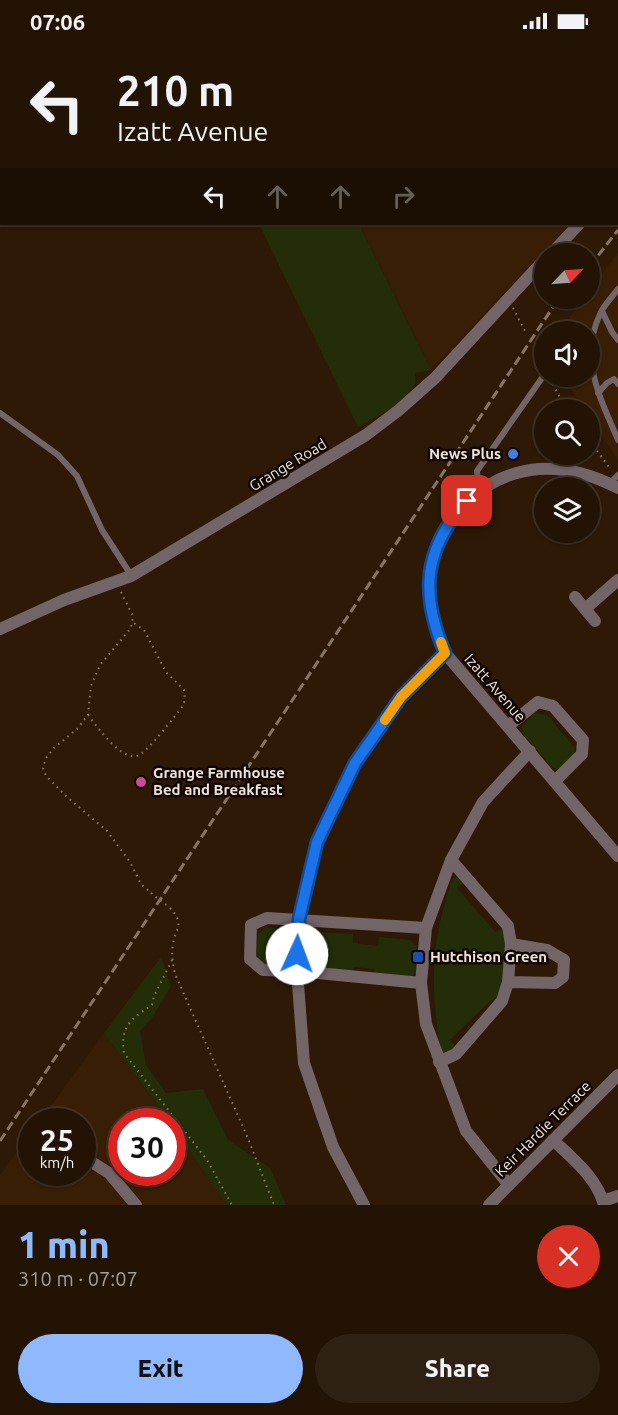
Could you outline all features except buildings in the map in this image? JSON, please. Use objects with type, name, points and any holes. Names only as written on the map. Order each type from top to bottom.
[{"type":"street","points":[[561,243],[578,225]]},
{"type":"street","name":"Grange Road","points":[[0,629],[64,600],[131,576],[366,435],[435,378],[534,271]]},
{"type":"street","name":"Izatt Avenue","points":[[616,480],[558,469],[537,470],[502,479],[485,487],[453,516],[441,535],[429,579],[435,630],[445,653],[618,855]]},
{"type":"street","points":[[585,609],[618,580]]},
{"type":"street","points":[[575,597],[596,621]]},
{"type":"street","points":[[364,1205],[333,1147],[304,1063],[297,971],[299,919],[317,842],[355,763],[401,697],[445,653]]},
{"type":"street","points":[[508,726],[538,702],[553,706],[583,740],[582,754],[555,780]]},
{"type":"street","points":[[509,1185],[466,1131],[426,1024],[421,983],[426,928],[451,860],[483,802],[530,751]]},
{"type":"street","points":[[439,1062],[456,1054],[502,1001],[508,982],[512,944],[508,926],[451,860]]},
{"type":"street","points":[[421,983],[263,970],[250,959],[251,925],[267,918],[426,928]]},
{"type":"street","points":[[508,982],[555,983],[562,977],[564,960],[547,950],[512,944]]},
{"type":"street","name":"Keir Hardie Terrace","points":[[489,1205],[618,1075]]},
{"type":"street","points":[[553,1140],[583,1168],[595,1184],[603,1203],[618,1196]]},
{"type":"street","points":[[96,1165],[109,1173],[136,1205]]},
{"type":"lane","points":[[617,294],[602,311],[595,329],[591,352],[593,375],[598,393],[618,440]]},
{"type":"lane","points":[[602,311],[618,339]]},
{"type":"lane","points":[[598,393],[614,379],[618,384]]},
{"type":"lane","points":[[485,487],[478,482],[477,471],[536,387]]},
{"type":"lane","points":[[0,414],[58,455],[77,476],[102,530],[131,576]]},
{"type":"path","points":[[515,300],[513,307],[526,333]]},
{"type":"path","points":[[600,456],[616,480]]},
{"type":"path","points":[[116,582],[133,616],[131,628],[100,665],[91,686],[88,715],[54,748],[46,758],[43,768],[46,776],[113,838],[130,862],[141,884],[176,914],[179,925],[173,943],[172,960],[176,974],[247,1136],[274,1205]]},
{"type":"path","points":[[88,715],[123,754],[135,757],[140,756],[149,747],[185,700],[184,690],[166,672],[144,630],[133,622]]},
{"type":"path","points":[[172,960],[154,996],[152,1005],[124,1029],[122,1039],[124,1053],[207,1160],[232,1205]]},
{"type":"shaded area","points":[[369,225],[569,225],[552,243],[534,243],[534,262],[431,370],[361,227]]},
{"type":"shaded area","points":[[618,252],[618,461],[600,433],[600,399],[577,399],[570,387],[600,387],[600,321],[567,321],[576,309],[600,309],[600,276]]},
{"type":"shaded area","points":[[104,1033],[160,1108],[108,1108],[108,1186],[186,1186],[186,1145],[226,1205],[0,1205],[0,1175],[18,1150],[18,1186],[96,1186],[96,1108],[49,1108]]},
{"type":"green space","points":[[259,225],[370,225],[361,228],[431,370],[415,373],[415,385],[396,406],[358,427]]},
{"type":"green space","points":[[535,713],[547,715],[574,747],[575,755],[560,769],[553,768],[523,734],[522,726]]},
{"type":"green space","points":[[459,877],[464,881],[457,888],[496,933],[502,927],[506,933],[501,998],[497,1003],[492,999],[450,1040],[456,1048],[448,1056],[441,1053],[437,1029],[434,964],[445,901],[453,878]]},
{"type":"green space","points":[[266,927],[284,929],[290,938],[290,961],[284,968],[264,967],[256,960],[258,934]]},
{"type":"green space","points":[[314,932],[353,934],[353,943],[378,946],[379,937],[410,940],[417,947],[417,972],[407,979],[374,975],[374,969],[354,967],[353,974],[308,970],[303,962],[304,939]]},
{"type":"green space","points":[[161,957],[171,986],[152,1018],[140,1031],[146,1065],[166,1093],[203,1089],[228,1140],[270,1168],[286,1205],[226,1205],[186,1145],[186,1108],[160,1108],[104,1033]]},
{"type":"railway","points":[[600,253],[618,230]]},
{"type":"railway","points":[[0,1141],[552,309]]},
{"type":"slow traffic","points":[[385,720],[401,697],[445,653],[441,642]]},
{"type":"place","name":"News Plus","points":[[513,454]]},
{"type":"place","name":"Grange Farmhouse Bed and Breakfast","points":[[141,782]]},
{"type":"place","name":"Hutchison Green","points":[[418,957]]},
{"type":"route","points":[[297,954],[299,919],[317,842],[355,763],[401,697],[445,653],[435,630],[429,579],[441,535],[453,516],[467,501]]}]
